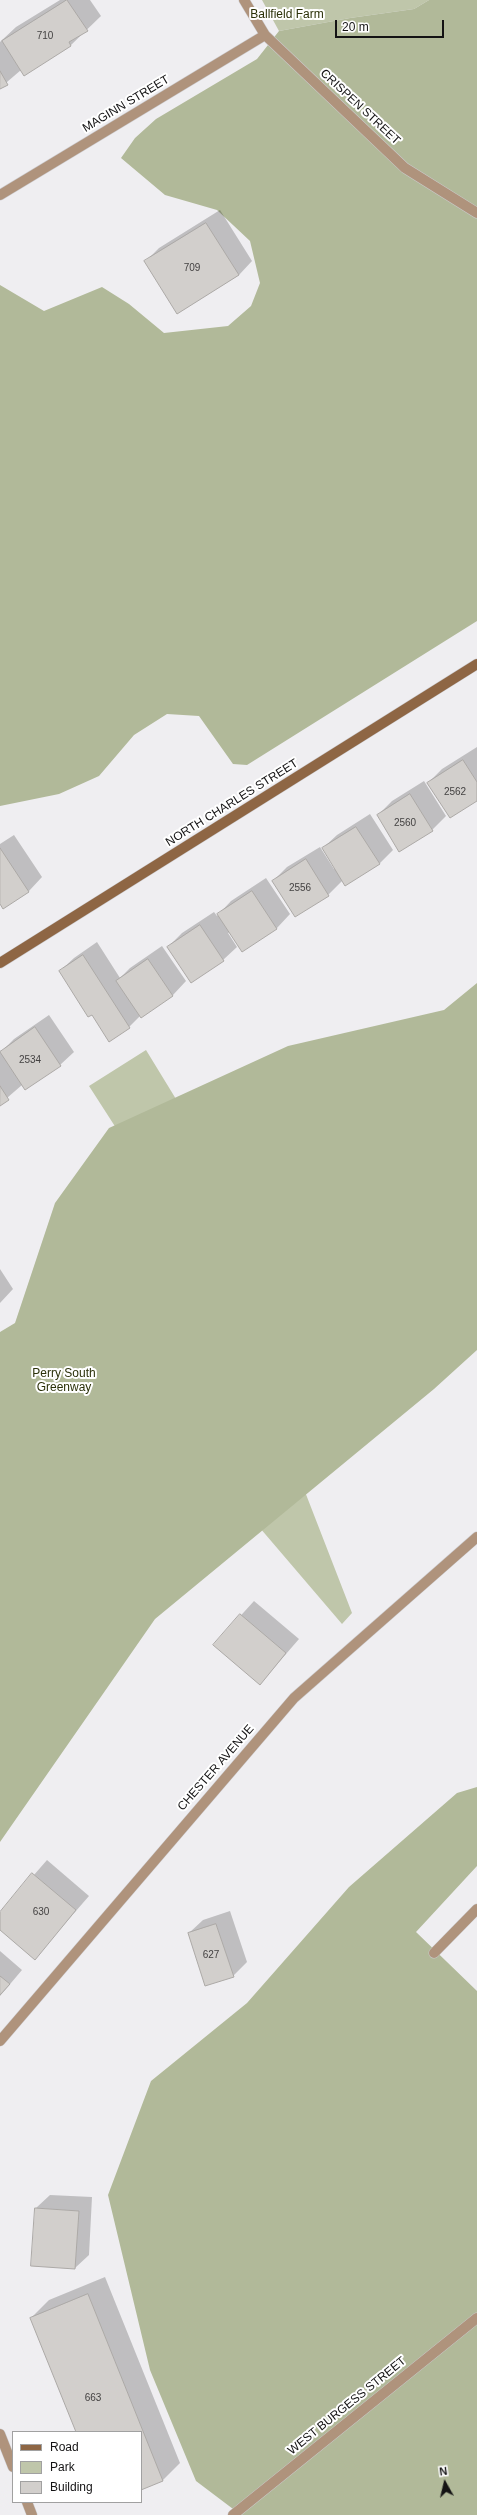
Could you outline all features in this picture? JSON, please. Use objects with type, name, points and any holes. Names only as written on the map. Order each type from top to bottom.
[{"type":"street","name":"CRISPEN STREET","points":[[244,0],[265,35],[405,168],[477,213]]},
{"type":"street","name":"MAGINN STREET","points":[[0,196],[265,35]]},
{"type":"street","name":"NORTH CHARLES STREET","points":[[0,963],[477,664]]},
{"type":"street","name":"CHESTER AVENUE","points":[[0,2041],[294,1698],[477,1538]]},
{"type":"street","points":[[434,1953],[477,1909]]},
{"type":"street","name":"WEST BURGESS STREET","points":[[232,2515],[477,2318]]},
{"type":"street","points":[[0,2434],[12,2464]]},
{"type":"street","points":[[27,2503],[32,2515]]},
{"type":"green space","name":"Ballfield Farm","points":[[262,0],[429,0],[414,9],[350,18],[279,31]]},
{"type":"green space","points":[[429,0],[477,0],[477,621],[247,765],[233,764],[199,716],[167,714],[134,735],[99,776],[59,794],[0,806],[0,285],[44,311],[102,287],[129,304],[164,333],[228,326],[251,306],[260,283],[250,241],[217,210],[165,195],[121,158],[135,138],[156,119],[257,59],[279,31],[350,18],[414,9]]},
{"type":"green space","name":"Perry South Greenway","points":[[477,983],[477,1350],[434,1389],[155,1619],[0,1842],[0,1332],[15,1323],[55,1203],[109,1128],[288,1046],[444,1010]]},
{"type":"green space","points":[[146,1050],[209,1153],[154,1187],[89,1086]]},
{"type":"green space","points":[[257,1368],[352,1613],[342,1624],[172,1425]]},
{"type":"green space","points":[[477,1787],[477,1866],[416,1932],[477,1991],[477,2515],[241,2515],[196,2481],[150,2370],[108,2195],[151,2081],[247,2003],[349,1887],[457,1793]]},
{"type":"building","points":[[67,0],[88,31],[69,42],[71,46],[24,76],[2,41]]},
{"type":"building","points":[[0,71],[8,85],[0,89]]},
{"type":"building","points":[[206,223],[239,275],[177,314],[144,261]]},
{"type":"building","points":[[463,760],[477,782],[477,801],[450,818],[427,783]]},
{"type":"building","points":[[410,794],[433,831],[399,852],[377,815]]},
{"type":"building","points":[[356,827],[380,864],[345,886],[322,848]]},
{"type":"building","points":[[0,848],[29,892],[3,909],[0,904]]},
{"type":"building","points":[[306,859],[329,896],[295,917],[272,881]]},
{"type":"building","points":[[252,891],[277,929],[242,952],[217,914]]},
{"type":"building","points":[[200,925],[224,961],[191,983],[167,947]]},
{"type":"building","points":[[83,955],[130,1028],[109,1042],[92,1015],[88,1017],[59,971]]},
{"type":"building","points":[[148,959],[173,996],[141,1018],[116,981]]},
{"type":"building","points":[[35,1027],[61,1066],[25,1090],[0,1052]]},
{"type":"building","points":[[0,1086],[9,1100],[0,1106]]},
{"type":"building","points":[[240,1614],[286,1653],[260,1685],[213,1645]]},
{"type":"building","points":[[32,1873],[76,1910],[35,1960],[0,1930],[0,1912]]},
{"type":"building","points":[[216,1924],[234,1977],[205,1986],[188,1933]]},
{"type":"building","points":[[0,1976],[10,1984],[0,1995]]},
{"type":"building","points":[[35,2208],[79,2211],[75,2269],[31,2266]]},
{"type":"building","points":[[88,2294],[163,2481],[142,2490],[142,2431],[76,2431],[30,2318]]}]
